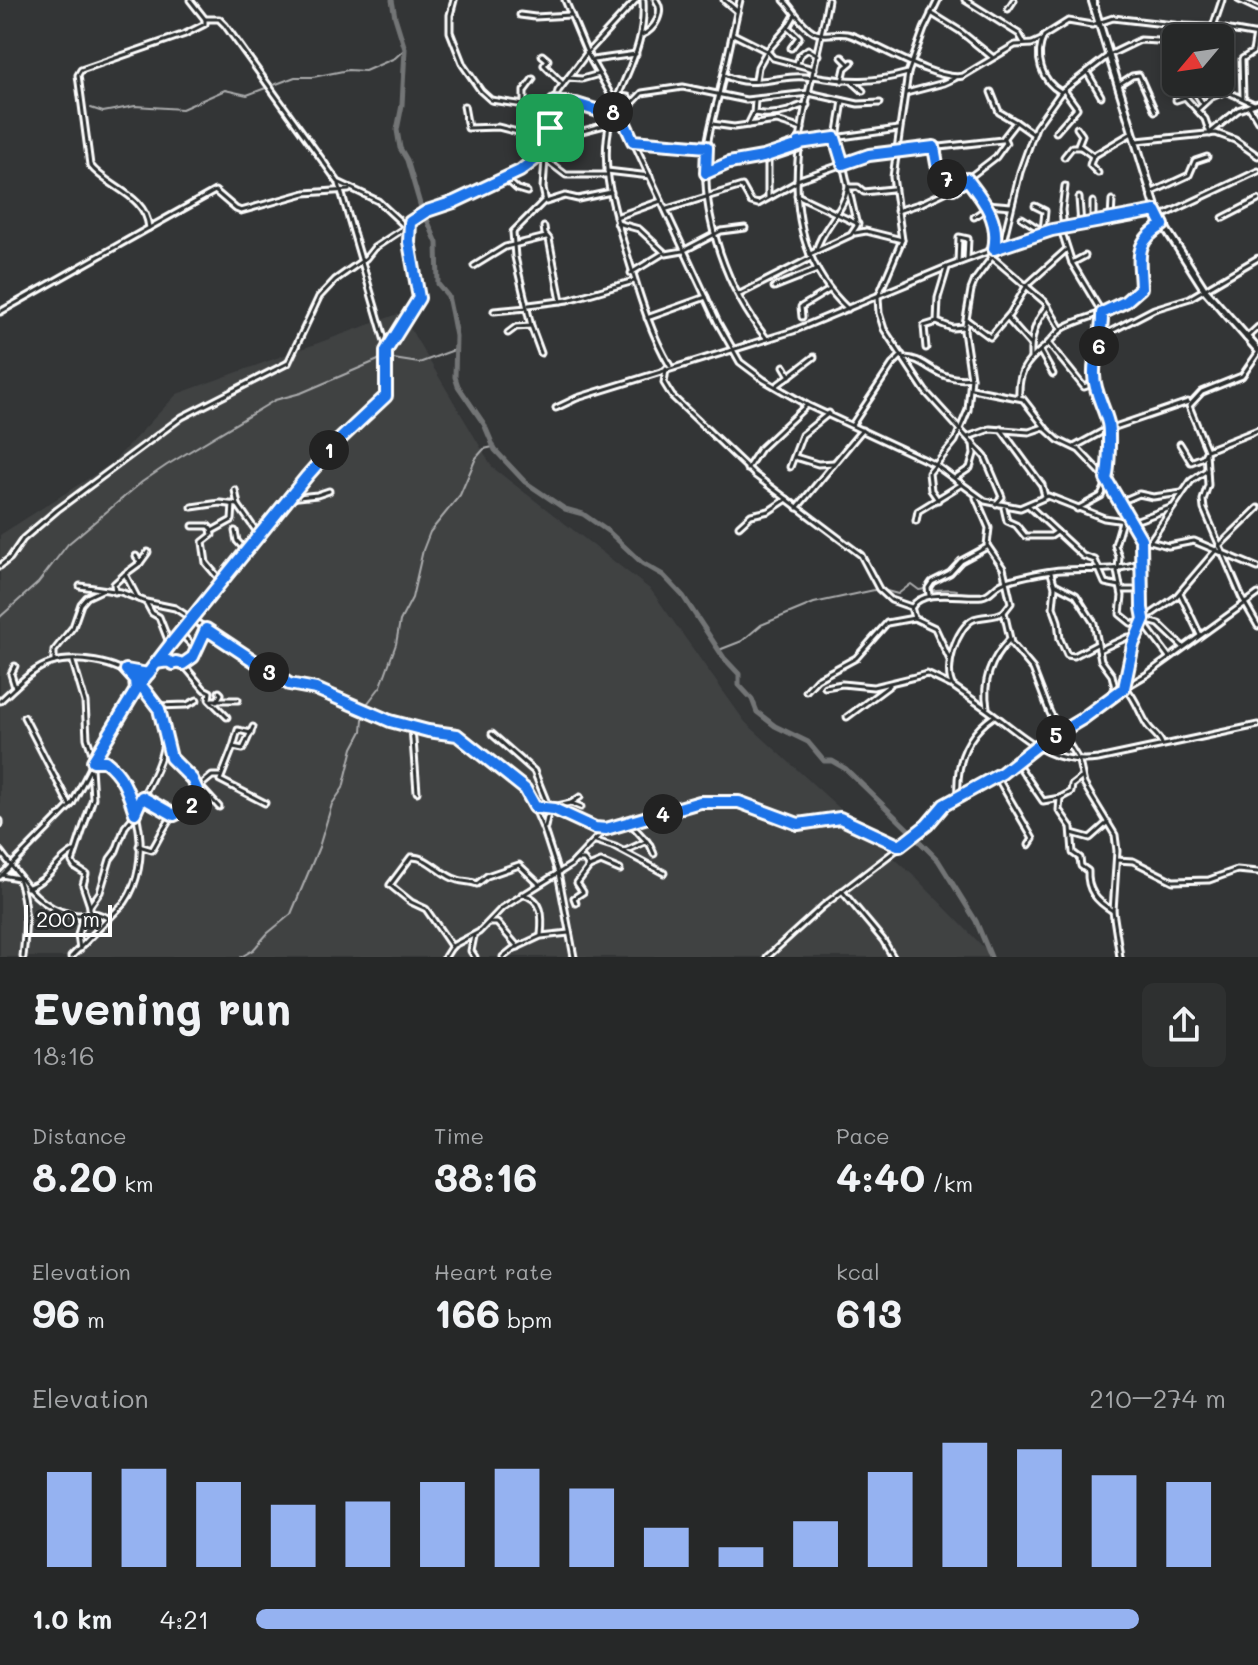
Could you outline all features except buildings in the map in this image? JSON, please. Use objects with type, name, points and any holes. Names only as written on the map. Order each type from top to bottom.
[{"type":"street","points":[[149,228],[149,221],[133,198],[90,165],[78,75],[81,70],[185,34],[205,24],[205,19],[190,0]]},
{"type":"street","points":[[454,0],[450,32],[463,65],[491,100],[524,105]]},
{"type":"street","points":[[565,0],[587,53],[663,200],[683,251],[733,350],[748,368],[807,405],[934,464],[974,495],[995,505],[1020,508],[1045,496],[1104,518],[1132,522],[1173,507]]},
{"type":"street","points":[[0,566],[10,558],[23,539],[57,510],[182,417],[288,363],[319,297],[374,248],[427,211],[506,179],[547,150],[554,102],[563,84],[636,0]]},
{"type":"street","points":[[643,0],[642,35],[609,124],[605,158],[616,220],[631,273],[668,369],[664,380],[668,392],[747,469],[861,555],[879,589],[892,601],[912,608]]},
{"type":"street","points":[[642,35],[649,32],[660,15],[656,0]]},
{"type":"street","points":[[724,0],[737,11]]},
{"type":"street","points":[[740,0],[707,147],[706,173],[715,233],[738,295],[767,339]]},
{"type":"street","points":[[784,0],[811,30],[822,35],[849,34],[910,63],[955,78]]},
{"type":"street","points":[[828,0],[799,144],[797,212],[817,270],[829,290],[848,309]]},
{"type":"street","points":[[938,0],[908,73],[895,152],[893,189],[902,240],[878,297],[879,313],[884,329],[935,404],[985,457],[1002,498],[995,505]]},
{"type":"street","points":[[965,0],[1019,34],[1024,43]]},
{"type":"street","points":[[1008,9],[1014,0]]},
{"type":"street","points":[[1074,447],[1109,428],[1191,401],[1202,392],[1239,378],[1258,352],[1205,290],[1158,215],[1092,0]]},
{"type":"street","points":[[1214,24],[1222,0]]},
{"type":"street","points":[[1239,0],[1258,9]]},
{"type":"street","points":[[931,13],[992,57]]},
{"type":"street","points":[[756,81],[758,67],[767,51],[795,14]]},
{"type":"street","points":[[520,15],[571,15]]},
{"type":"street","points":[[906,93],[963,76],[992,57],[1024,43],[1041,40],[1065,21],[1089,25],[1113,18],[1162,25]]},
{"type":"street","points":[[205,19],[219,19],[225,25],[338,182],[387,348]]},
{"type":"street","points":[[788,27],[799,37],[791,48]]},
{"type":"street","points":[[1234,31],[1257,35],[1253,52],[1242,59],[1243,97]]},
{"type":"street","points":[[733,34],[767,51],[773,58],[814,69]]},
{"type":"street","points":[[1041,40],[1039,57],[1047,83],[1062,91],[1077,108],[1056,132]]},
{"type":"street","points":[[938,500],[930,488],[929,473],[950,447],[970,404],[972,389],[964,327],[973,285],[1004,240],[1033,134],[1046,109],[1062,91],[1109,55],[1140,40],[1162,42]]},
{"type":"street","points":[[797,63],[800,55],[808,49],[818,55]]},
{"type":"street","points":[[592,61],[599,57],[636,54]]},
{"type":"street","points":[[542,55],[548,60],[544,65],[563,84]]},
{"type":"street","points":[[842,57],[850,62],[842,81]]},
{"type":"street","points":[[1087,72],[1101,96]]},
{"type":"street","points":[[724,75],[744,84],[800,76],[853,82],[887,79],[908,73]]},
{"type":"street","points":[[566,79],[599,74]]},
{"type":"street","points":[[1118,85],[1139,75],[1155,111]]},
{"type":"street","points":[[533,79],[527,83],[522,95],[524,105],[530,117],[548,127]]},
{"type":"street","points":[[853,82],[863,91]]},
{"type":"street","points":[[621,115],[642,93],[681,87],[755,101],[789,93],[809,93],[843,101],[880,103]]},
{"type":"street","points":[[1197,110],[1226,91],[1256,103]]},
{"type":"street","points":[[991,92],[999,112],[1033,134]]},
{"type":"street","points":[[619,96],[628,97],[632,102]]},
{"type":"street","points":[[1198,96],[1203,104]]},
{"type":"street","points":[[1176,100],[1185,97],[1210,127],[1210,134]]},
{"type":"street","points":[[748,125],[755,101]]},
{"type":"street","points":[[843,101],[835,138],[858,224],[853,233]]},
{"type":"street","points":[[554,102],[576,104],[612,115]]},
{"type":"street","points":[[1210,134],[1238,110],[1256,103]]},
{"type":"street","points":[[754,113],[766,115],[807,105]]},
{"type":"street","points":[[464,106],[468,128],[498,127],[526,134]]},
{"type":"street","points":[[1249,106],[1258,121]]},
{"type":"street","points":[[712,124],[734,127],[775,121],[802,129]]},
{"type":"street","points":[[897,211],[922,203],[967,179],[996,157],[1016,122]]},
{"type":"street","points":[[550,140],[609,124]]},
{"type":"street","points":[[520,138],[548,127]]},
{"type":"street","points":[[1077,128],[1082,135],[1077,143],[1093,156]]},
{"type":"street","points":[[706,173],[729,163],[768,155],[799,144],[900,129]]},
{"type":"street","points":[[1098,173],[1090,165],[1093,156],[1132,133]]},
{"type":"street","points":[[1135,142],[1168,136],[1210,134],[1229,137],[1258,156]]},
{"type":"street","points":[[667,209],[742,186],[752,203],[758,204],[797,181],[869,155],[1004,139]]},
{"type":"street","points":[[633,141],[707,147]]},
{"type":"street","points":[[934,147],[937,164],[953,188]]},
{"type":"street","points":[[1064,157],[1072,147],[1080,147]]},
{"type":"street","points":[[768,155],[768,197]]},
{"type":"street","points":[[539,157],[566,175],[607,173],[650,176]]},
{"type":"street","points":[[1150,193],[1189,175],[1195,161],[1207,157]]},
{"type":"street","points":[[541,353],[531,326],[515,257],[513,232],[545,200],[545,159]]},
{"type":"street","points":[[556,408],[577,398],[767,339],[1043,232],[1093,222],[1158,215],[1258,171]]},
{"type":"street","points":[[506,179],[517,189],[527,192]]},
{"type":"street","points":[[967,179],[987,206],[996,227],[996,248]]},
{"type":"street","points":[[1,876],[70,806],[92,762],[136,690],[170,645],[337,442],[385,398],[384,360],[387,348],[419,298],[407,226],[378,201],[338,182]]},
{"type":"street","points":[[1065,186],[1062,228],[1066,250],[1102,313],[1102,336],[1095,358],[1095,383],[1109,428],[1109,470],[1101,496],[1077,509]]},
{"type":"street","points":[[848,187],[858,187],[864,192],[893,189]]},
{"type":"street","points":[[816,251],[820,237],[845,203],[848,187]]},
{"type":"street","points":[[0,312],[215,191],[241,211],[305,193],[351,189]]},
{"type":"street","points":[[545,200],[548,203],[569,195],[578,199],[611,192]]},
{"type":"street","points":[[797,195],[858,224]]},
{"type":"street","points":[[1079,198],[1081,225]]},
{"type":"street","points":[[616,220],[663,200]]},
{"type":"street","points":[[1111,220],[1112,200]]},
{"type":"street","points":[[1223,218],[1258,200]]},
{"type":"street","points":[[1093,202],[1093,222]]},
{"type":"street","points":[[974,217],[987,206],[1011,206]]},
{"type":"street","points":[[1035,206],[1045,211],[1043,232]]},
{"type":"street","points":[[1022,218],[1043,232]]},
{"type":"street","points":[[616,220],[639,229],[664,253]]},
{"type":"street","points":[[1019,397],[1023,369],[1061,329],[1125,302],[1140,290],[1139,255],[1143,241],[1163,225]]},
{"type":"street","points":[[544,227],[561,301]]},
{"type":"street","points":[[631,273],[664,253],[683,251],[715,233],[745,228]]},
{"type":"street","points":[[738,295],[853,233],[866,231],[902,240]]},
{"type":"street","points":[[474,266],[505,247],[546,237]]},
{"type":"street","points":[[958,263],[959,237],[968,239],[967,259]]},
{"type":"street","points":[[967,320],[989,338],[1007,318],[1027,285],[1066,250]]},
{"type":"street","points":[[991,256],[1048,306],[1061,329]]},
{"type":"street","points":[[1072,263],[1085,256]]},
{"type":"street","points":[[1102,336],[1154,309],[1190,298],[1258,258]]},
{"type":"street","points":[[937,322],[938,298],[947,267]]},
{"type":"street","points":[[774,287],[817,270]]},
{"type":"street","points":[[494,311],[561,301],[634,281]]},
{"type":"street","points":[[802,317],[801,307],[829,290]]},
{"type":"street","points":[[647,318],[706,297]]},
{"type":"street","points":[[1031,358],[1030,344],[1037,322],[1048,306]]},
{"type":"street","points":[[1007,318],[1030,344]]},
{"type":"street","points":[[926,348],[924,326],[937,322],[952,328],[964,327]]},
{"type":"street","points":[[508,333],[516,327],[531,326]]},
{"type":"street","points":[[1246,338],[1258,327]]},
{"type":"street","points":[[1049,344],[1084,387],[1095,383]]},
{"type":"street","points":[[1040,351],[1053,374]]},
{"type":"street","points":[[852,425],[892,365],[903,356],[914,358],[941,375],[971,378]]},
{"type":"street","points":[[776,386],[814,357]]},
{"type":"street","points":[[784,366],[790,376]]},
{"type":"street","points":[[972,389],[1019,397],[1044,427],[1058,440],[1074,447],[1107,480],[1132,522],[1141,542],[1143,622],[1135,640],[1124,688]]},
{"type":"street","points":[[1191,401],[1189,409],[1206,450],[1208,485],[1203,506],[1219,549],[1258,626]]},
{"type":"street","points":[[747,469],[760,449],[807,405]]},
{"type":"street","points":[[790,467],[804,433],[829,413]]},
{"type":"street","points":[[968,437],[990,429],[1029,432],[1044,427]]},
{"type":"street","points":[[1001,429],[1042,485],[1045,496]]},
{"type":"street","points":[[797,508],[862,430]]},
{"type":"street","points":[[1206,450],[1258,430]]},
{"type":"street","points":[[955,478],[968,471],[972,464],[972,442]]},
{"type":"street","points":[[1180,444],[1191,462],[1203,457],[1206,450]]},
{"type":"street","points":[[794,457],[818,464],[834,463]]},
{"type":"street","points":[[1150,541],[1194,478],[1207,469]]},
{"type":"street","points":[[916,521],[916,512],[962,484]]},
{"type":"street","points":[[222,582],[206,563],[203,542],[212,535],[212,531],[232,520],[235,490]]},
{"type":"street","points":[[289,498],[329,491]]},
{"type":"street","points":[[1120,502],[1139,494],[1153,497],[1183,493]]},
{"type":"street","points":[[929,595],[928,588],[932,582],[950,573],[959,562],[984,550],[987,545],[989,528],[974,495]]},
{"type":"street","points":[[739,526],[752,514],[769,511],[787,499]]},
{"type":"street","points":[[192,507],[235,504],[259,535]]},
{"type":"street","points":[[1029,505],[1085,558],[1095,560],[1105,583],[1142,590]]},
{"type":"street","points":[[1003,507],[1007,521],[1016,525],[1025,536],[1051,536],[1057,532]]},
{"type":"street","points":[[1143,622],[1180,593],[1258,508]]},
{"type":"street","points":[[1122,521],[1115,545],[1119,557],[1117,570],[1122,616],[1131,623],[1159,624],[1183,647]]},
{"type":"street","points":[[193,526],[208,526],[212,531]]},
{"type":"street","points":[[235,531],[237,541],[246,551]]},
{"type":"street","points":[[1141,542],[1168,546],[1194,541],[1258,568]]},
{"type":"street","points":[[953,686],[948,677],[956,640],[969,623],[1004,612],[1011,603],[1001,565],[987,545]]},
{"type":"street","points":[[115,592],[114,584],[140,563],[148,552]]},
{"type":"street","points":[[136,556],[140,563]]},
{"type":"street","points":[[914,618],[912,608],[916,601],[929,595],[984,596],[990,594],[998,582],[1006,580],[1050,572],[1117,570],[1142,562]]},
{"type":"street","points":[[1050,572],[1055,584],[1052,604],[1067,655],[1072,657],[1097,644]]},
{"type":"street","points":[[125,574],[138,599]]},
{"type":"street","points":[[1055,584],[1078,598],[1094,623],[1102,663],[1112,675],[1116,692]]},
{"type":"street","points":[[80,586],[175,608],[289,684],[316,689],[377,716],[412,727],[461,737],[525,789],[535,807],[558,873],[574,957]]},
{"type":"street","points":[[54,662],[54,651],[73,627],[81,604],[87,597],[103,590]]},
{"type":"street","points":[[1180,593],[1200,635]]},
{"type":"street","points":[[767,957],[842,891],[927,825],[942,807],[997,776],[1258,594]]},
{"type":"street","points":[[146,602],[152,613],[159,617],[170,645]]},
{"type":"street","points":[[1004,612],[1009,640],[1033,669],[1048,710],[1079,761],[1081,778],[1116,838],[1113,911],[1120,957]]},
{"type":"street","points":[[806,691],[817,679],[856,658],[887,623],[914,618],[931,625],[938,633],[950,663]]},
{"type":"street","points":[[1143,622],[1169,657]]},
{"type":"street","points":[[183,664],[191,660],[206,629]]},
{"type":"street","points":[[180,633],[197,650]]},
{"type":"street","points":[[1099,650],[1129,636],[1135,640]]},
{"type":"street","points":[[988,711],[985,692],[989,669],[1009,640]]},
{"type":"street","points":[[156,663],[168,661],[183,664],[210,692],[209,697],[227,717]]},
{"type":"street","points":[[0,701],[15,687],[54,662],[96,662],[148,674]]},
{"type":"street","points":[[73,662],[85,702],[93,798],[74,851],[73,865],[86,874],[83,885],[90,912]]},
{"type":"street","points":[[15,666],[11,674],[15,687]]},
{"type":"street","points":[[126,670],[135,680],[136,690]]},
{"type":"street","points":[[825,687],[842,684],[869,688],[927,674],[953,686],[1035,747],[1062,759],[1079,761],[1258,725]]},
{"type":"street","points":[[140,684],[157,706],[165,729],[166,744],[176,765],[219,807]]},
{"type":"street","points":[[847,717],[890,685]]},
{"type":"street","points":[[1124,688],[1134,697],[1147,725],[1159,736],[1162,744]]},
{"type":"street","points":[[214,701],[221,694],[219,692]]},
{"type":"street","points":[[157,706],[187,705],[197,700]]},
{"type":"street","points":[[214,701],[238,700]]},
{"type":"street","points":[[959,796],[963,751],[978,727],[994,716]]},
{"type":"street","points":[[24,717],[70,806]]},
{"type":"street","points":[[233,747],[243,749],[253,727]]},
{"type":"street","points":[[412,727],[417,792]]},
{"type":"street","points":[[217,786],[238,730],[251,733]]},
{"type":"street","points":[[492,734],[534,771],[549,808],[544,830]]},
{"type":"street","points":[[90,906],[97,898],[110,859],[125,827],[135,814],[166,744]]},
{"type":"street","points":[[161,753],[170,754]]},
{"type":"street","points":[[71,957],[132,891],[139,872],[135,814],[129,792],[120,775],[105,761],[92,762]]},
{"type":"street","points":[[1016,762],[1043,801],[1071,792],[1072,785],[1081,778]]},
{"type":"street","points":[[200,786],[212,776],[220,778],[265,803]]},
{"type":"street","points":[[997,776],[1033,839],[1029,845]]},
{"type":"street","points":[[139,846],[152,850],[174,815],[190,807],[197,799],[198,789],[193,780]]},
{"type":"street","points":[[142,797],[174,815]]},
{"type":"street","points":[[535,807],[549,808],[571,803],[580,797]]},
{"type":"street","points":[[1060,798],[1059,810],[1071,827],[1073,853],[1088,871],[1094,897],[1113,911]]},
{"type":"street","points":[[549,808],[595,828],[606,829],[700,802],[739,802],[798,824],[840,818],[900,846]]},
{"type":"street","points":[[571,803],[581,807]]},
{"type":"street","points":[[1072,833],[1090,838],[1108,822]]},
{"type":"street","points":[[630,823],[647,841],[654,854]]},
{"type":"street","points":[[595,828],[597,840]]},
{"type":"street","points":[[445,957],[452,947],[474,935],[502,908],[576,860],[606,829]]},
{"type":"street","points":[[597,840],[664,873]]},
{"type":"street","points":[[622,851],[647,841]]},
{"type":"street","points":[[0,851],[27,888],[61,911],[83,915],[96,912],[109,919]]},
{"type":"street","points":[[27,888],[43,881],[74,851]]},
{"type":"street","points":[[452,947],[426,909],[411,902],[390,885],[411,857],[416,856],[435,865],[454,879],[477,884],[487,876],[519,865],[539,884]]},
{"type":"street","points":[[576,860],[584,860],[589,867]]},
{"type":"street","points":[[1116,860],[1133,861],[1173,881],[1209,880],[1237,870],[1258,872]]},
{"type":"street","points":[[576,903],[574,898],[583,892],[577,883],[589,867],[601,862],[620,870]]},
{"type":"street","points":[[1,876],[18,878]]},
{"type":"street","points":[[18,878],[24,896],[26,920],[23,957]]},
{"type":"street","points":[[842,891],[883,940],[893,957]]},
{"type":"street","points":[[522,894],[532,897],[539,905],[541,936]]},
{"type":"street","points":[[80,949],[78,935],[83,915]]},
{"type":"street","points":[[486,924],[497,923],[518,947]]},
{"type":"street","points":[[503,957],[541,936],[569,933]]},
{"type":"street","points":[[474,935],[471,951],[475,957]]},
{"type":"shaded area","points":[[401,313],[493,468],[651,590],[745,722],[916,878],[993,957],[0,957],[0,535],[111,464],[177,394]]},
{"type":"waterway","points":[[392,0],[405,49],[402,105],[397,130],[400,148],[407,160],[422,211]]},
{"type":"waterway","points":[[91,108],[103,112],[135,106],[182,109],[225,90],[247,95],[295,77],[348,70],[365,71],[395,58],[405,49]]},
{"type":"waterway","points":[[425,215],[437,243],[438,284],[448,296],[456,336],[455,377],[484,424],[495,450],[525,482],[565,509],[583,514],[609,532],[642,563],[663,575],[683,596],[724,658],[739,674],[739,685],[752,699],[757,712],[775,726],[808,742],[824,761],[832,761],[846,769],[913,834]]},
{"type":"waterway","points":[[387,358],[419,363],[454,350]]},
{"type":"waterway","points":[[0,617],[38,583],[68,544],[167,465],[275,400],[301,393],[383,358]]},
{"type":"waterway","points":[[241,957],[253,950],[291,914],[319,847],[332,804],[343,788],[353,748],[362,731],[364,708],[381,686],[396,644],[400,621],[412,598],[430,532],[460,495],[476,458],[484,449],[493,447]]},
{"type":"waterway","points":[[719,650],[742,641],[761,625],[814,603],[879,589],[898,594],[911,584],[919,590],[957,590]]},
{"type":"waterway","points":[[916,838],[938,860],[976,921],[991,957]]},
{"type":"route","points":[[550,128],[547,150],[520,171],[482,190],[427,211],[410,222],[409,242],[419,298],[386,351],[386,396],[337,442],[307,476],[170,645],[148,674],[140,684],[159,709],[171,758],[192,779],[198,792],[192,806],[174,815],[142,797],[135,813],[120,775],[109,763],[93,761],[136,690],[135,680],[126,670],[148,674],[156,663],[162,663],[168,661],[183,664],[191,660],[206,629],[289,684],[325,692],[390,721],[457,735],[525,789],[535,807],[554,809],[603,829],[700,802],[734,802],[754,806],[798,824],[840,818],[900,846],[927,825],[944,805],[1002,773],[1035,747],[1082,719],[1124,688],[1133,645],[1145,617],[1142,608],[1141,539],[1106,479],[1109,470],[1109,428],[1095,383],[1095,358],[1102,336],[1102,313],[1125,302],[1141,288],[1139,255],[1143,241],[1163,225],[1156,211],[1052,230],[994,249],[996,227],[987,204],[967,179],[953,188],[935,161],[934,147],[869,155],[843,164],[835,138],[799,143],[706,173],[707,147],[633,141],[616,104],[612,115],[576,104],[554,102],[550,128]]}]
